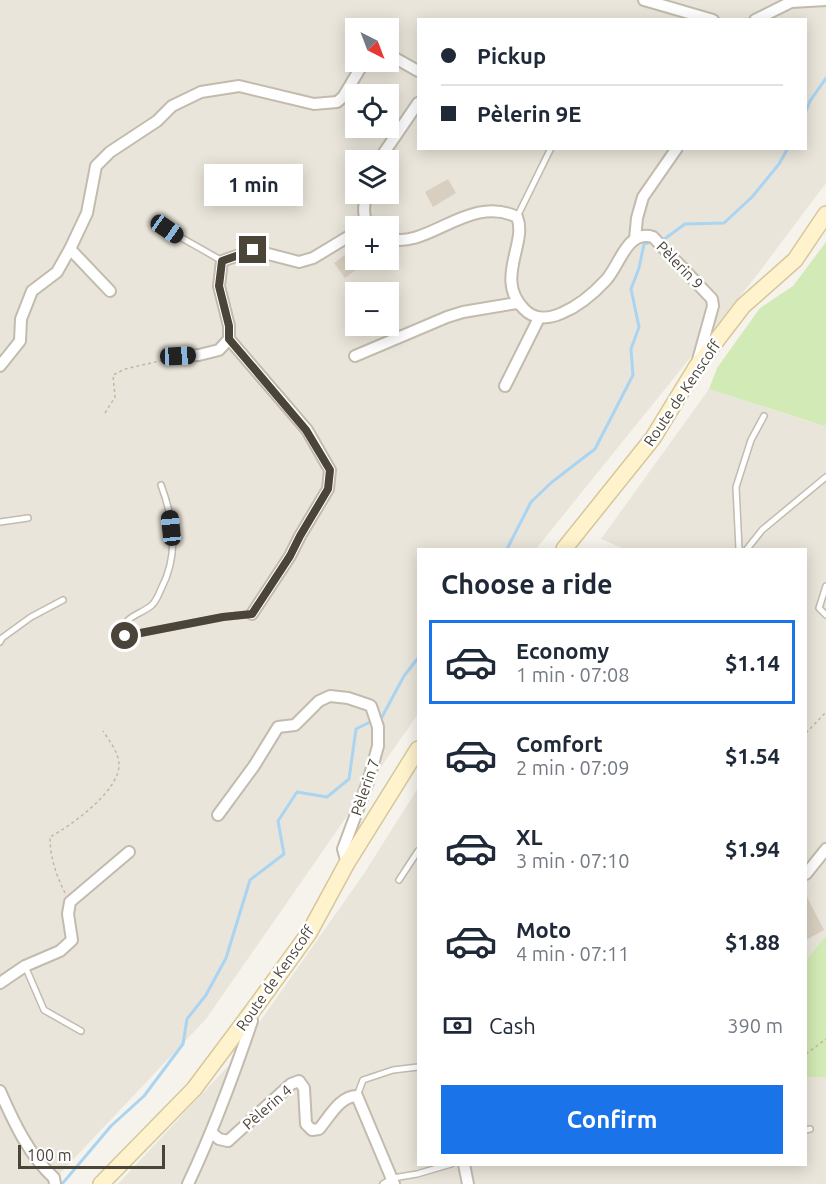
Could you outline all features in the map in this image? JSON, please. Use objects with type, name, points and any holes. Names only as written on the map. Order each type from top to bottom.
[{"type":"main road","name":"Route de Kenscoff","points":[[565,548],[653,438],[697,366],[744,306],[795,260],[826,214]]},
{"type":"main road","name":"Route de Kenscoff","points":[[101,1184],[194,1089],[250,1014],[309,933],[347,863],[417,751]]},
{"type":"street","points":[[644,0],[706,18]]},
{"type":"street","points":[[759,18],[790,1],[826,0]]},
{"type":"street","points":[[399,61],[417,71]]},
{"type":"street","points":[[0,366],[20,341],[21,319],[32,291],[57,272],[70,249],[87,213],[96,166],[110,152],[157,121],[172,106],[201,92],[239,86],[314,104],[337,102],[343,97],[358,72]]},
{"type":"street","points":[[386,150],[417,104]]},
{"type":"street","points":[[635,239],[637,218],[643,197],[676,150]]},
{"type":"street","points":[[399,238],[410,239],[477,212],[508,212],[517,217],[520,224],[512,264],[512,287],[518,303],[527,314],[539,318],[504,386]]},
{"type":"street","name":"Pèlerin 9","points":[[539,318],[564,313],[586,299],[608,278],[629,244],[646,235],[653,237],[712,299],[713,306],[697,366]]},
{"type":"street","points":[[252,614],[290,556],[328,489],[330,470],[306,430],[229,339],[229,326],[219,286],[222,261],[253,250],[299,262],[313,258],[345,239]]},
{"type":"street","points":[[70,249],[110,291]]},
{"type":"street","points":[[355,356],[447,317],[463,312],[518,303]]},
{"type":"street","points":[[178,356],[199,355],[219,350],[229,339]]},
{"type":"street","name":"Pèlerin 7","points":[[218,815],[254,766],[278,727],[295,725],[319,701],[330,696],[348,698],[369,705],[378,727],[378,746],[368,782],[343,849],[347,863]]},
{"type":"street","points":[[807,868],[826,849]]},
{"type":"street","points":[[0,983],[25,966],[60,951],[72,940],[68,914],[70,902],[129,852]]},
{"type":"street","name":"Pèlerin 4","points":[[188,1184],[212,1133],[252,1021],[250,1014]]},
{"type":"street","name":"Pèlerin 4","points":[[212,1133],[219,1139],[228,1141],[291,1084],[299,1081],[304,1088],[306,1124],[312,1130],[319,1129],[341,1102],[350,1096],[357,1096]]},
{"type":"street","points":[[0,1091],[24,1142],[55,1181]]},
{"type":"street","points":[[357,1096],[390,1182]]},
{"type":"street","points":[[464,1166],[468,1184]]},
{"type":"lane","points":[[517,217],[550,150]]},
{"type":"lane","points":[[155,221],[222,261]]},
{"type":"lane","points":[[739,548],[736,487],[751,440],[764,416]]},
{"type":"lane","points":[[748,548],[762,530],[826,477]]},
{"type":"lane","points":[[161,485],[168,504],[174,551],[169,574],[154,604],[124,621],[121,631],[125,636],[223,617],[252,614]]},
{"type":"lane","points":[[0,522],[28,518]]},
{"type":"lane","points":[[826,586],[819,608],[826,615]]},
{"type":"lane","points":[[0,642],[2,638],[31,617],[63,600]]},
{"type":"lane","points":[[399,880],[417,853]]},
{"type":"lane","points":[[25,966],[44,1010],[81,1030]]},
{"type":"lane","points":[[357,1096],[363,1080],[393,1070],[417,1067]]},
{"type":"lane","points":[[390,1182],[444,1166]]},
{"type":"path","points":[[105,413],[115,397],[113,375],[125,369],[178,356]]},
{"type":"path","points":[[807,732],[826,712]]},
{"type":"path","points":[[70,902],[50,854],[50,837],[84,813],[116,779],[119,763],[104,731]]},
{"type":"path","points":[[807,1053],[826,1039]]},
{"type":"shaded area","points":[[0,0],[826,0],[826,183],[757,275],[537,548],[417,548],[417,715],[206,1019],[50,1184],[0,1184]]},
{"type":"shaded area","points":[[709,389],[823,426],[826,424],[826,936],[807,959],[807,548],[622,548],[601,539]]},
{"type":"shaded area","points":[[417,790],[417,1166],[807,1166],[807,1077],[826,1077],[826,1184],[118,1184],[230,1064],[363,875]]},
{"type":"green space","points":[[826,242],[826,424],[824,426],[709,389],[717,368],[760,308],[793,286]]},
{"type":"green space","points":[[826,936],[826,1077],[807,1077],[807,959]]},
{"type":"building","points":[[448,179],[456,193],[433,207],[425,192]]},
{"type":"building","points":[[345,255],[345,270],[356,270],[345,278],[334,263]]},
{"type":"building","points":[[807,897],[824,930],[807,939]]},
{"type":"waterway","points":[[807,108],[826,78]]},
{"type":"waterway","points":[[663,240],[685,224],[724,223],[752,197],[779,164],[787,150]]},
{"type":"waterway","points":[[508,548],[531,502],[552,482],[595,449],[633,375],[631,349],[639,327],[631,289],[639,268],[644,244],[648,243]]},
{"type":"waterway","points":[[382,717],[404,676],[417,659]]},
{"type":"waterway","points":[[62,1184],[111,1126],[144,1096],[183,1044],[187,1019],[206,995],[226,958],[250,880],[284,854],[278,821],[297,792],[327,797],[349,779],[356,729],[368,723]]},
{"type":"route","points":[[125,636],[223,617],[252,614],[290,556],[328,489],[330,470],[318,447],[229,339],[229,326],[219,286],[222,261],[253,250]]}]
